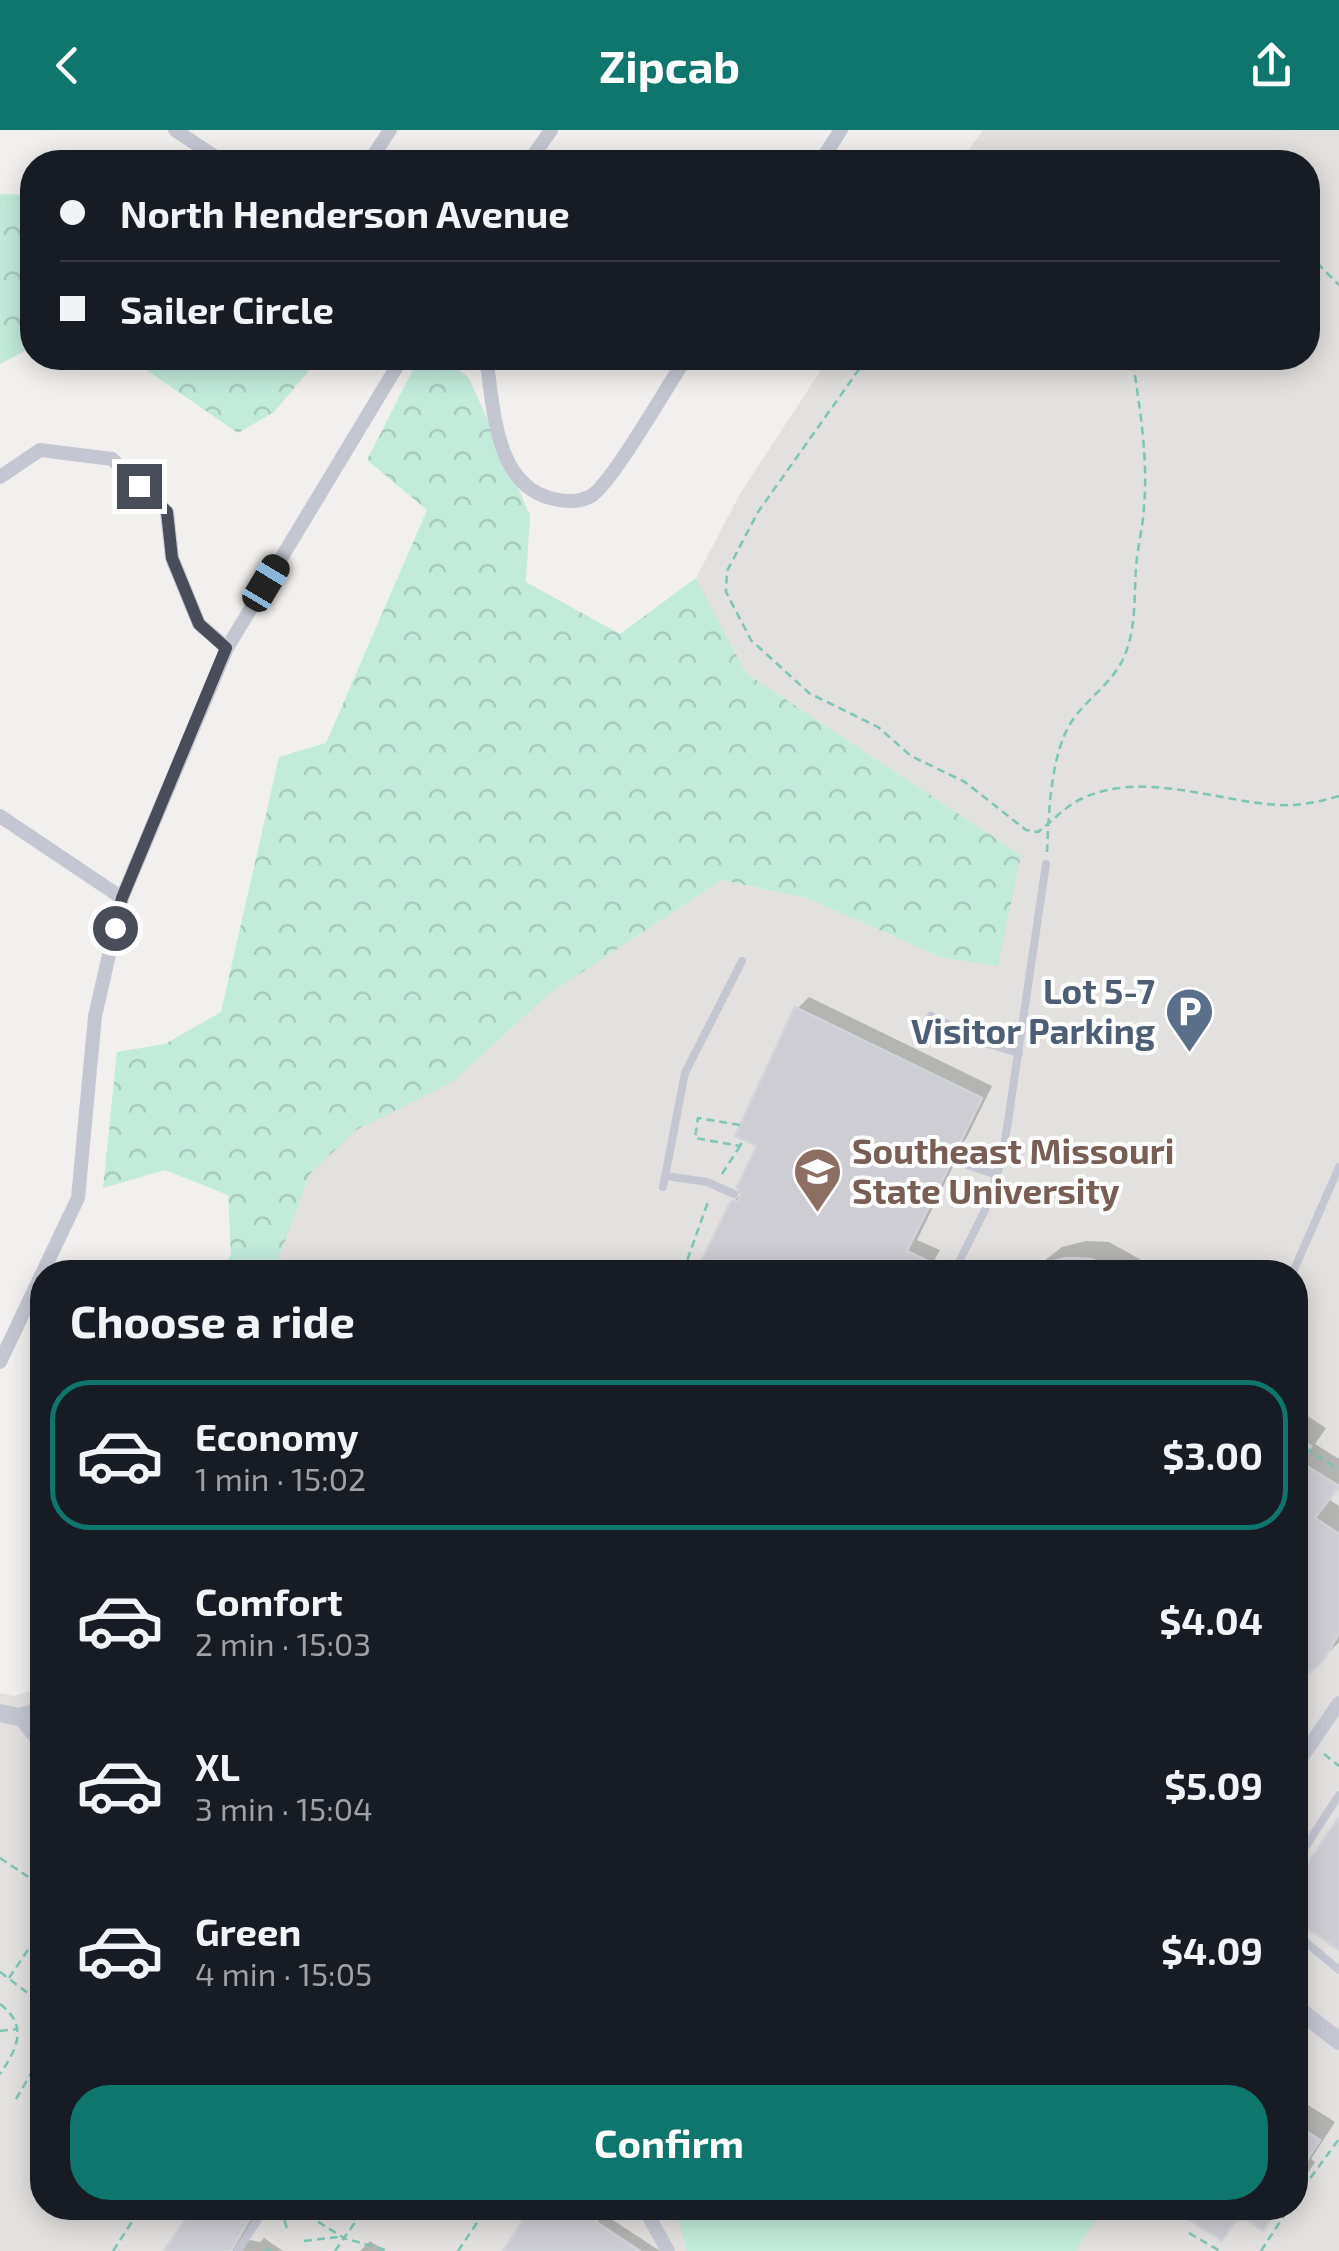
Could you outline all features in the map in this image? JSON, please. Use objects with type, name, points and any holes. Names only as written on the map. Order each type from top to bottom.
[{"type":"street","points":[[175,130],[205,150]]},
{"type":"street","points":[[49,1260],[78,1198],[95,1016],[122,898],[226,648],[395,370]]},
{"type":"street","points":[[488,370],[502,449],[519,480],[540,496],[570,503],[592,496],[612,472],[678,370]]},
{"type":"street","points":[[0,477],[40,450],[112,460],[167,512],[172,558],[199,624],[226,648]]},
{"type":"street","points":[[0,816],[122,898]]},
{"type":"street","points":[[0,1362],[30,1299]]},
{"type":"street","points":[[1308,1748],[1339,1703]]},
{"type":"street","points":[[10,1715],[30,1734]]},
{"type":"street","points":[[1308,2018],[1339,2042]]},
{"type":"street","points":[[651,2220],[668,2251]]},
{"type":"lane","points":[[960,1260],[985,1210],[1004,1155],[1046,864]]},
{"type":"lane","points":[[663,1187],[685,1073],[742,961]]},
{"type":"lane","points":[[931,1016],[988,1044],[1019,1053]]},
{"type":"lane","points":[[952,1160],[997,1175]]},
{"type":"lane","points":[[1298,1260],[1339,1167]]},
{"type":"lane","points":[[666,1176],[734,1194]]},
{"type":"lane","points":[[1308,1843],[1339,1796]]},
{"type":"lane","points":[[1308,1944],[1339,1970]]},
{"type":"lane","points":[[238,2251],[257,2220]]},
{"type":"path","points":[[1320,266],[1339,285]]},
{"type":"path","points":[[858,370],[758,512],[727,571],[726,592],[751,640],[808,693],[878,727],[910,756],[964,782],[1026,830],[1038,832],[1084,797],[1131,786],[1282,805],[1312,804],[1339,796]]},
{"type":"path","points":[[1046,864],[1051,793],[1062,743],[1073,719],[1104,688],[1124,658],[1134,631],[1145,444],[1137,370]]},
{"type":"path","points":[[740,1124],[698,1118],[695,1138],[740,1146]]},
{"type":"path","points":[[687,1260],[715,1186],[743,1140]]},
{"type":"path","points":[[1308,1450],[1339,1470]]},
{"type":"path","points":[[0,1858],[30,1878]]},
{"type":"path","points":[[10,1978],[30,1947]]},
{"type":"path","points":[[0,1972],[30,1995]]},
{"type":"path","points":[[0,2004],[19,2028],[18,2047],[0,2074]]},
{"type":"path","points":[[0,2032],[19,2028]]},
{"type":"path","points":[[16,2099],[30,2075]]},
{"type":"path","points":[[1308,2181],[1339,2139]]},
{"type":"path","points":[[113,2251],[134,2220]]},
{"type":"path","points":[[284,2220],[286,2229]]},
{"type":"path","points":[[315,2220],[342,2237],[389,2251]]},
{"type":"path","points":[[335,2251],[355,2220]]},
{"type":"path","points":[[458,2251],[479,2220]]},
{"type":"path","points":[[1262,2251],[1282,2220]]},
{"type":"path","points":[[1188,2233],[1220,2251]]},
{"type":"path","points":[[304,2241],[342,2237]]},
{"type":"path","points":[[263,2251],[272,2250]]},
{"type":"shaded area","name":"Southeast Missouri State University","points":[[983,130],[1339,130],[1339,2251],[0,2251],[0,1693],[14,1696],[30,1691],[30,2220],[1308,2220],[1308,1260],[281,1260],[280,1255],[310,1174],[356,1129],[454,1081],[549,994],[722,880],[807,898],[943,958],[1021,855],[746,673],[696,578],[741,492],[821,370],[1320,370],[1320,150],[969,150]]},
{"type":"green space","points":[[0,194],[20,195],[20,354],[0,364]]},
{"type":"green space","points":[[146,370],[309,370],[274,412],[238,433]]},
{"type":"green space","points":[[413,370],[459,370],[469,378],[530,515],[526,582],[620,634],[696,578],[746,673],[1021,855],[998,966],[943,958],[807,898],[722,880],[549,994],[454,1081],[356,1130],[310,1174],[281,1260],[227,1260],[231,1255],[228,1195],[165,1170],[103,1188],[117,1052],[165,1044],[221,1012],[279,757],[326,743],[427,510],[367,460]]},
{"type":"green space","points":[[678,2220],[1095,2220],[1076,2251],[687,2251]]},
{"type":"building","points":[[795,1007],[982,1098],[955,1153],[945,1157],[949,1167],[907,1251],[926,1260],[702,1260],[731,1201],[738,1201],[741,1196],[737,1187],[757,1146],[735,1136]]},
{"type":"building","points":[[1308,1467],[1339,1486],[1315,1518],[1339,1534],[1339,1633],[1323,1661],[1308,1673]]},
{"type":"building","points":[[1339,1817],[1339,1950],[1308,1929],[1308,1864]]},
{"type":"building","points":[[1308,2132],[1320,2140],[1308,2158]]},
{"type":"building","points":[[185,2220],[249,2220],[231,2251],[164,2251]]},
{"type":"building","points":[[523,2220],[597,2220],[640,2251],[503,2251]]},
{"type":"building","points":[[1190,2220],[1240,2220],[1235,2221],[1222,2241]]},
{"type":"building","points":[[1247,2220],[1270,2220],[1263,2231]]},
{"type":"place","name":"Lot 5-7 Visitor Parking","points":[[1190,1054]]},
{"type":"place","name":"Southeast Missouri State University","points":[[817,1214]]},
{"type":"route","points":[[115,928],[122,898],[226,648],[199,624],[172,558],[167,512],[139,486]]}]
